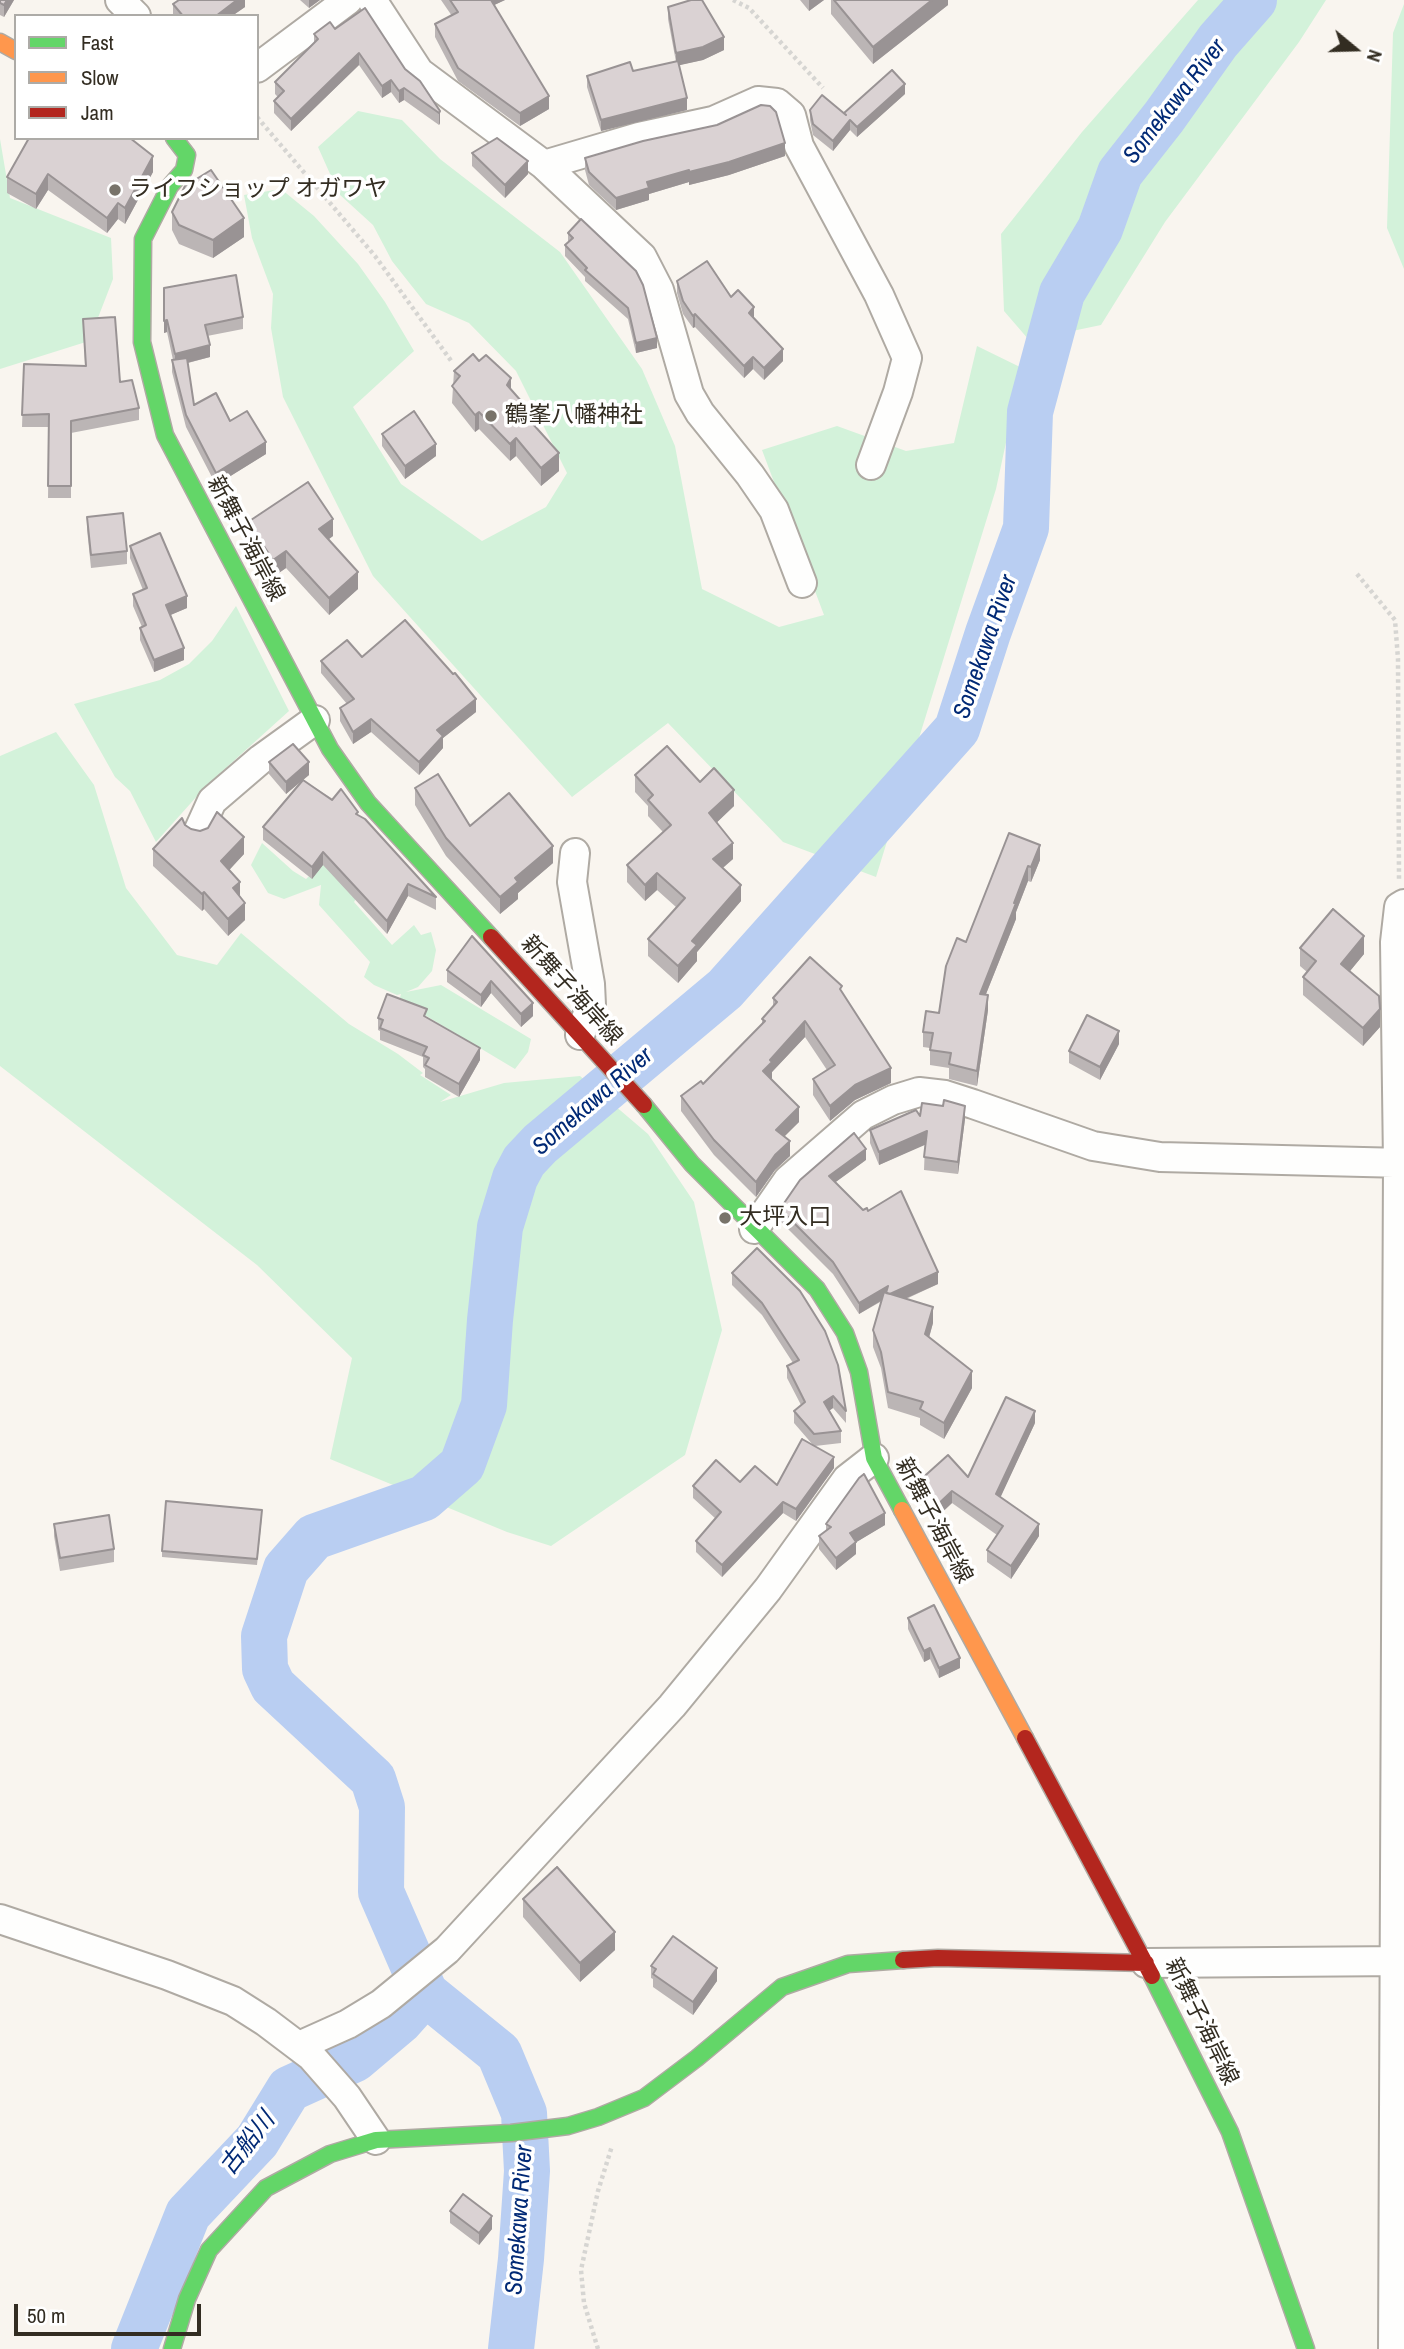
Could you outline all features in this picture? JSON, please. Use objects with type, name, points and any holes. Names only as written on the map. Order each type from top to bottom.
[{"type":"main road","name":"新舞子海岸線","points":[[178,140],[187,155],[184,170],[170,186],[143,239],[142,342],[165,435],[330,749],[368,803],[634,1093],[692,1164],[754,1229],[817,1289],[845,1333],[859,1372],[874,1458],[1146,1963],[1230,2132],[1306,2349]]},
{"type":"main road","points":[[172,2349],[187,2299],[209,2250],[266,2188],[330,2154],[376,2140],[511,2133],[568,2126],[598,2117],[644,2098],[697,2058],[782,1986],[848,1964],[938,1958],[1146,1963]]},
{"type":"street","points":[[120,0],[134,14]]},
{"type":"street","points":[[259,67],[348,0]]},
{"type":"street","points":[[372,0],[419,72],[544,165],[642,257],[659,290],[689,394],[700,413],[750,475],[774,510],[802,583]]},
{"type":"street","points":[[544,165],[639,137],[712,121],[758,101],[778,103],[790,115],[799,146],[879,295],[907,358],[898,392],[871,465]]},
{"type":"street","points":[[198,832],[212,801],[261,759],[315,720]]},
{"type":"street","points":[[575,853],[572,882],[590,984],[589,1044]]},
{"type":"street","points":[[1397,2348],[1401,1163],[1395,942],[1402,905]]},
{"type":"street","points":[[754,1229],[789,1180],[863,1115],[893,1100],[919,1092],[945,1095],[974,1104],[1093,1146],[1160,1157],[1401,1163]]},
{"type":"street","points":[[305,2051],[381,2004],[447,1950],[672,1706],[768,1589],[848,1479],[874,1458]]},
{"type":"street","points":[[0,1919],[167,1975],[233,2001],[305,2051],[347,2097],[376,2140]]},
{"type":"street","points":[[1146,1963],[1399,1961]]},
{"type":"path","points":[[733,0],[749,8],[823,88]]},
{"type":"path","points":[[259,119],[375,256],[453,362]]},
{"type":"path","points":[[1357,574],[1395,620],[1402,905]]},
{"type":"path","points":[[598,2349],[584,2303],[581,2270],[598,2191],[623,2106]]},
{"type":"green space","points":[[1198,0],[1326,0],[1299,42],[1165,222],[1101,325],[1029,340],[1004,311],[1001,234],[1082,132]]},
{"type":"green space","points":[[1404,4],[1404,269],[1387,228],[1393,33]]},
{"type":"green space","points":[[358,111],[402,120],[440,159],[560,252],[642,369],[675,446],[702,589],[779,627],[824,615],[762,450],[837,426],[906,451],[954,443],[977,346],[1022,368],[996,489],[876,877],[783,842],[668,723],[572,797],[373,576],[283,397],[271,328],[273,294],[252,238],[244,195],[281,189],[314,216],[358,264],[385,302],[414,351],[353,407],[401,484],[482,541],[546,507],[567,473],[516,371],[469,323],[426,304],[392,261],[373,225],[339,194],[318,147]]},
{"type":"green space","points":[[0,139],[10,198],[111,238],[113,279],[89,341],[0,369]]},
{"type":"green space","points":[[236,606],[289,711],[207,785],[156,842],[130,791],[115,777],[74,704],[160,680],[189,664],[212,641]]},
{"type":"green space","points":[[56,732],[94,785],[126,888],[177,955],[217,965],[241,933],[349,1024],[398,1054],[423,1073],[420,1075],[451,1095],[440,1102],[504,1083],[580,1076],[648,1134],[694,1202],[722,1330],[685,1455],[551,1546],[507,1532],[330,1459],[352,1358],[257,1265],[0,1066],[0,756]]},
{"type":"green space","points":[[262,843],[306,879],[332,854],[364,886],[354,902],[392,945],[414,925],[421,935],[431,932],[436,950],[432,971],[418,987],[406,992],[441,985],[531,1039],[528,1052],[515,1069],[418,1011],[398,1005],[401,994],[397,995],[374,985],[364,977],[370,962],[319,905],[321,885],[284,899],[268,893],[251,865]]},
{"type":"building","points":[[179,0],[237,0],[219,14],[181,14],[173,4]]},
{"type":"building","points":[[450,0],[491,0],[549,96],[520,113],[458,68],[435,24],[458,12]]},
{"type":"building","points":[[691,0],[702,0],[724,37],[703,47],[676,53],[668,7]]},
{"type":"building","points":[[834,0],[932,0],[873,47]]},
{"type":"building","points":[[365,8],[405,69],[420,81],[439,113],[404,88],[399,91],[391,80],[382,86],[359,53],[291,119],[274,101],[284,91],[275,82],[318,39],[314,34],[330,22],[335,29]]},
{"type":"building","points":[[678,61],[687,98],[601,120],[587,76],[630,62],[633,71]]},
{"type":"building","points":[[892,70],[905,84],[857,127],[850,120],[833,141],[813,124],[810,110],[822,95],[846,115],[844,113]]},
{"type":"building","points":[[761,105],[770,106],[776,112],[785,143],[729,162],[647,182],[649,188],[616,198],[589,172],[585,158],[643,141],[717,125]]},
{"type":"building","points":[[497,138],[528,161],[505,185],[472,153]]},
{"type":"building","points":[[28,140],[133,140],[153,156],[125,208],[118,203],[107,218],[48,174],[36,194],[7,177]]},
{"type":"building","points":[[211,170],[244,218],[213,240],[179,225],[172,212],[185,186]]},
{"type":"building","points":[[581,219],[636,271],[643,285],[657,338],[636,343],[628,308],[585,270],[587,268],[565,245],[573,238],[568,233]]},
{"type":"building","points":[[707,261],[731,297],[738,290],[754,307],[749,313],[783,349],[764,368],[753,357],[744,366],[695,314],[693,316],[683,301],[677,281]]},
{"type":"building","points":[[236,275],[243,317],[205,325],[210,345],[175,354],[167,320],[164,321],[164,288]]},
{"type":"building","points":[[115,317],[120,382],[132,380],[139,408],[71,421],[71,486],[48,486],[49,414],[22,415],[24,364],[86,366],[83,319]]},
{"type":"building","points":[[473,354],[479,361],[486,355],[511,378],[507,385],[537,419],[532,423],[559,453],[541,468],[516,438],[510,444],[479,412],[475,415],[452,386],[460,376],[454,371]]},
{"type":"building","points":[[187,358],[194,405],[216,393],[230,421],[247,411],[266,442],[216,473],[186,415],[172,360]]},
{"type":"building","points":[[414,411],[436,444],[405,466],[382,434]]},
{"type":"building","points":[[308,482],[333,519],[319,529],[358,572],[329,598],[286,551],[273,560],[248,522]]},
{"type":"building","points":[[123,513],[127,551],[91,555],[87,517]]},
{"type":"building","points":[[160,533],[187,596],[166,605],[184,648],[154,660],[140,628],[146,625],[133,594],[147,588],[130,546]]},
{"type":"building","points":[[405,620],[476,699],[437,730],[443,736],[419,762],[371,719],[353,732],[340,708],[354,699],[321,661],[347,640],[362,657]]},
{"type":"building","points":[[293,744],[309,762],[286,782],[269,762]]},
{"type":"building","points":[[667,746],[700,782],[714,768],[734,790],[709,813],[733,843],[713,859],[741,885],[692,941],[697,945],[678,966],[648,939],[685,898],[657,873],[645,885],[627,865],[671,825],[648,800],[653,795],[635,775]]},
{"type":"building","points":[[438,774],[470,826],[509,793],[553,846],[515,878],[518,882],[500,897],[446,838],[415,788]]},
{"type":"building","points":[[303,780],[332,800],[341,789],[358,812],[356,814],[365,819],[436,897],[408,884],[387,921],[323,852],[312,867],[263,827]]},
{"type":"building","points":[[217,812],[244,837],[221,861],[240,882],[233,888],[245,903],[228,919],[204,892],[202,894],[153,849],[182,818],[185,825],[200,831],[208,828]]},
{"type":"building","points":[[1009,833],[1040,845],[1031,867],[1028,866],[980,994],[988,995],[977,1071],[949,1064],[951,1053],[930,1050],[933,1033],[923,1032],[926,1011],[939,1013],[946,966],[957,938],[966,942]]},
{"type":"building","points":[[1333,909],[1364,936],[1341,964],[1379,996],[1380,1009],[1363,1028],[1303,977],[1316,961],[1300,948]]},
{"type":"building","points":[[472,936],[533,1003],[521,1014],[491,981],[481,995],[447,970]]},
{"type":"building","points":[[810,957],[842,986],[840,989],[891,1068],[855,1085],[830,1106],[813,1079],[835,1065],[805,1021],[763,1071],[799,1107],[776,1130],[790,1141],[775,1155],[756,1182],[714,1140],[681,1096],[701,1081],[703,1084],[765,1021],[762,1019],[777,1002],[773,998]]},
{"type":"building","points":[[387,994],[427,1009],[424,1016],[480,1048],[459,1084],[425,1065],[429,1058],[423,1055],[427,1047],[380,1028],[383,1020],[378,1018]]},
{"type":"building","points":[[1087,1015],[1119,1031],[1100,1067],[1069,1051]]},
{"type":"building","points":[[944,1100],[965,1106],[958,1162],[924,1157],[927,1131],[879,1152],[870,1130],[916,1110],[920,1116],[922,1103],[943,1106]]},
{"type":"building","points":[[854,1133],[866,1149],[829,1176],[863,1210],[867,1208],[868,1211],[901,1191],[938,1272],[890,1294],[886,1293],[888,1286],[859,1303],[833,1262],[780,1209],[800,1180]]},
{"type":"building","points":[[757,1248],[800,1291],[825,1331],[838,1365],[846,1411],[833,1396],[824,1402],[841,1431],[814,1434],[794,1411],[805,1402],[787,1366],[799,1360],[762,1303],[732,1273]]},
{"type":"building","points":[[884,1292],[933,1307],[925,1334],[972,1371],[944,1423],[920,1409],[923,1402],[888,1392],[881,1352],[873,1330]]},
{"type":"building","points":[[1006,1397],[1035,1411],[996,1494],[1039,1524],[1011,1566],[987,1550],[1003,1526],[952,1491],[934,1508],[918,1482],[948,1455],[968,1477]]},
{"type":"building","points":[[802,1439],[834,1457],[796,1509],[783,1502],[722,1565],[696,1541],[721,1512],[693,1486],[716,1460],[740,1482],[755,1466],[777,1485]]},
{"type":"building","points":[[864,1474],[885,1513],[850,1533],[856,1542],[836,1558],[819,1536],[831,1527],[826,1524]]},
{"type":"building","points":[[166,1501],[262,1510],[257,1559],[162,1551]]},
{"type":"building","points":[[109,1515],[114,1549],[60,1558],[54,1524]]},
{"type":"building","points":[[934,1605],[960,1658],[939,1668],[930,1648],[924,1651],[908,1618]]},
{"type":"building","points":[[557,1867],[615,1932],[580,1963],[523,1899]]},
{"type":"building","points":[[673,1936],[717,1968],[693,2002],[653,1974],[656,1969],[651,1966]]},
{"type":"building","points":[[463,2194],[492,2216],[479,2233],[450,2211]]},
{"type":"waterway","name":"Somekawa River","points":[[511,2349],[527,2171],[524,2113],[499,2053],[425,1993],[381,1892],[382,1807],[373,1779],[273,1686],[265,1669],[264,1636],[286,1569],[314,1537],[424,1498],[462,1465],[484,1405],[500,1227],[515,1178],[524,1161],[540,1144],[725,989],[957,729],[1026,528],[1030,412],[1062,293],[1100,229],[1120,173],[1218,41],[1254,0]]},
{"type":"waterway","name":"古船川","points":[[134,2349],[188,2214],[257,2141],[289,2089],[355,2059],[400,2021],[425,1993]]},
{"type":"traffic: fast","points":[[176,140],[187,155],[184,170],[170,186],[143,239],[142,342],[165,435],[330,749],[368,803],[491,937]]},
{"type":"traffic: fast","points":[[644,1105],[692,1164],[817,1289],[845,1333],[859,1372],[874,1458],[902,1510]]},
{"type":"traffic: fast","points":[[172,2349],[187,2299],[209,2250],[266,2188],[330,2154],[376,2140],[511,2133],[568,2126],[598,2117],[644,2098],[782,1987],[848,1964],[903,1960]]},
{"type":"traffic: fast","points":[[1152,1976],[1230,2132],[1306,2349]]},
{"type":"traffic: slow","points":[[0,42],[14,50]]},
{"type":"traffic: slow","points":[[902,1510],[1025,1738]]},
{"type":"traffic: jam","points":[[491,937],[644,1105]]},
{"type":"traffic: jam","points":[[1025,1738],[1152,1976]]},
{"type":"traffic: jam","points":[[903,1960],[938,1958],[1146,1963]]},
{"type":"place","name":"ライフショップ オガワヤ","points":[[115,190]]},
{"type":"place","name":"鶴峯八幡神社","points":[[491,416]]},
{"type":"place","name":"大坪入口","points":[[725,1218]]}]
